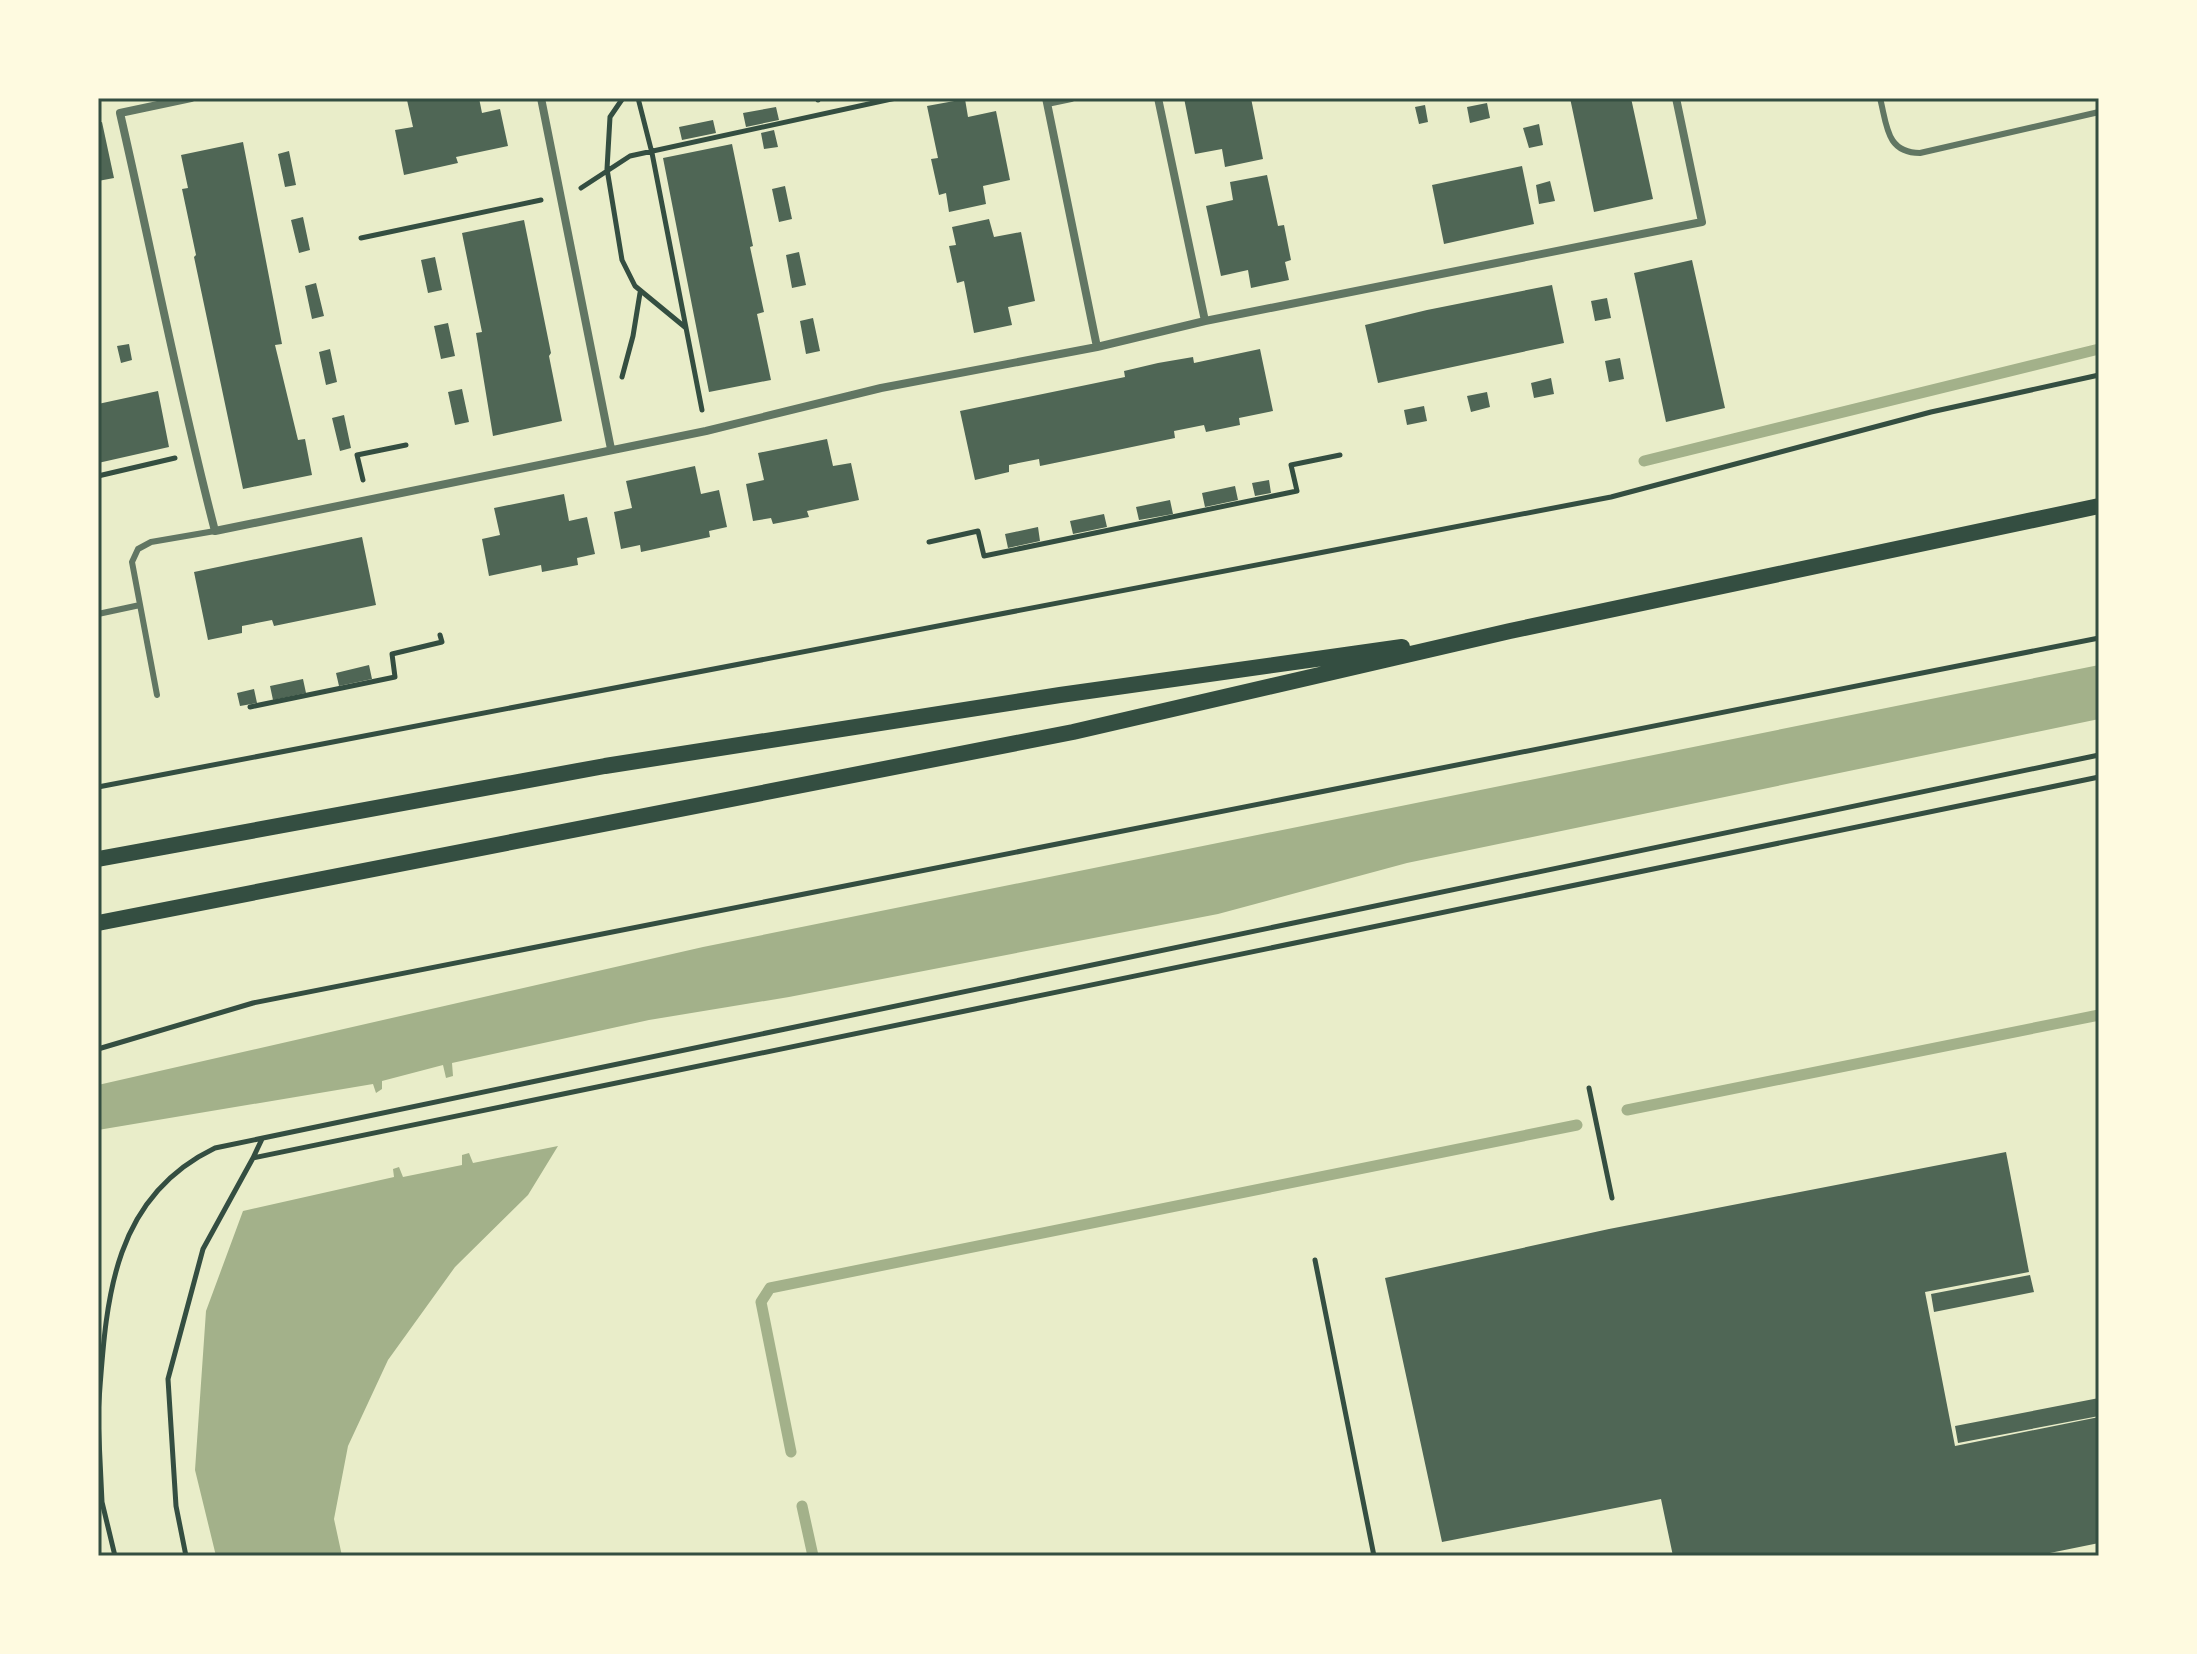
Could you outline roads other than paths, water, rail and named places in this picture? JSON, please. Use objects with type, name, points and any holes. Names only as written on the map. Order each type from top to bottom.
[{"type":"main road","points":[[98,923],[1073,732],[1510,631],[2099,506]]},
{"type":"main road","points":[[98,859],[605,766],[1060,695],[1510,631]]},
{"type":"street","points":[[191,98],[120,113],[195,454],[215,531],[706,431],[881,388],[1097,347],[1205,321],[1702,222],[1676,98]]},
{"type":"street","points":[[541,98],[611,449]]},
{"type":"street","points":[[1071,98],[1047,101],[1097,347]]},
{"type":"street","points":[[1158,98],[1205,321]]},
{"type":"lane","points":[[1880,98],[1894,145],[1907,153],[1920,153],[2099,112]]},
{"type":"lane","points":[[157,695],[132,562],[138,549],[151,542],[215,531]]},
{"type":"lane","points":[[98,614],[140,605]]},
{"type":"waterway","points":[[1644,461],[2099,349]]},
{"type":"waterway","points":[[1627,1110],[2099,1015]]},
{"type":"waterway","points":[[791,1452],[761,1302],[770,1288],[1577,1125]]},
{"type":"waterway","points":[[802,1506],[813,1556]]}]
